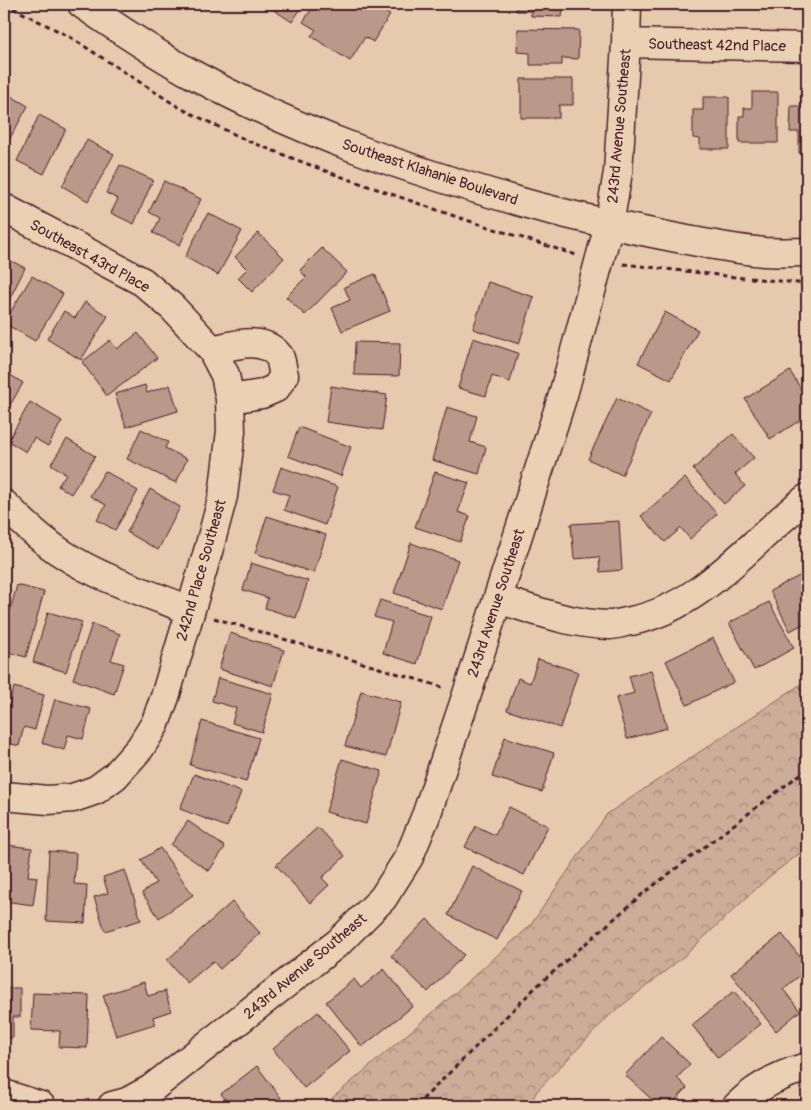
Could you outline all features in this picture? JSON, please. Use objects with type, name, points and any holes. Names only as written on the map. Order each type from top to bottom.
[{"type":"street","name":"Southeast Klahanie Boulevard","points":[[82,4],[193,75],[255,107],[312,132],[379,157],[501,196],[609,225],[697,242],[764,252],[807,252]]},
{"type":"street","name":"243rd Avenue Southeast","points":[[112,1106],[126,1102],[151,1089],[338,942],[383,898],[409,857],[427,813],[467,694],[563,395],[609,225],[618,172],[627,4]]},
{"type":"street","name":"Southeast 42nd Place","points":[[626,43],[807,47]]},
{"type":"street","name":"Southeast 43rd Place","points":[[4,208],[143,282],[173,308],[212,350]]},
{"type":"street","points":[[212,350],[241,343],[256,343],[267,345],[280,358],[284,376],[276,388],[262,394],[230,399]]},
{"type":"street","name":"242nd Place Southeast","points":[[4,796],[48,800],[73,798],[96,790],[115,776],[140,748],[154,724],[165,697],[223,496],[231,431],[230,399],[225,375],[212,350]]},
{"type":"street","points":[[498,599],[570,621],[610,625],[643,619],[678,604],[704,588],[807,498]]},
{"type":"street","points":[[4,504],[27,527],[63,554],[89,569],[190,610]]},
{"type":"street","points":[[737,1106],[767,1084],[792,1071],[807,1066]]},
{"type":"street","points":[[4,1094],[41,1106]]},
{"type":"path","points":[[190,610],[467,694]]},
{"type":"path","points":[[416,1106],[536,986],[638,898],[807,769]]},
{"type":"green space","points":[[807,680],[807,848],[770,876],[683,957],[610,1015],[537,1091],[529,1106],[323,1106],[438,1008],[530,926],[607,814]]},
{"type":"building","points":[[265,4],[304,4],[292,22]]},
{"type":"building","points":[[315,4],[334,4],[344,10],[348,4],[372,4],[390,15],[373,42],[365,37],[350,61],[311,36],[316,30],[303,22]]},
{"type":"building","points":[[516,4],[578,4],[578,9],[563,9],[562,17],[531,16],[531,11],[516,11]]},
{"type":"building","points":[[518,29],[579,30],[578,59],[562,58],[562,65],[530,65],[530,53],[517,52]]},
{"type":"building","points":[[521,79],[573,79],[573,105],[559,105],[559,118],[521,118]]},
{"type":"building","points":[[801,89],[807,89],[807,153],[799,153],[799,132],[790,132],[791,106],[801,106]]},
{"type":"building","points":[[4,92],[28,106],[4,149]]},
{"type":"building","points":[[752,92],[778,92],[778,143],[739,143],[739,116],[744,116],[744,108],[752,108]]},
{"type":"building","points":[[703,97],[729,97],[729,149],[700,149],[700,139],[693,138],[693,110],[703,110]]},
{"type":"building","points":[[39,115],[66,129],[44,174],[17,161]]},
{"type":"building","points":[[87,140],[114,154],[88,201],[62,186]]},
{"type":"building","points":[[120,165],[153,180],[134,224],[111,213],[118,199],[106,193]]},
{"type":"building","points":[[164,181],[201,199],[180,245],[153,233],[160,218],[149,212]]},
{"type":"building","points":[[208,213],[242,231],[218,275],[185,257]]},
{"type":"building","points":[[258,233],[284,258],[252,292],[238,278],[247,269],[235,257]]},
{"type":"building","points":[[322,248],[347,272],[305,315],[286,297],[306,277],[300,270]]},
{"type":"building","points":[[4,257],[25,268],[4,310]]},
{"type":"building","points":[[375,274],[390,311],[342,331],[332,308],[350,300],[344,287]]},
{"type":"building","points":[[32,276],[63,294],[35,341],[4,323]]},
{"type":"building","points":[[488,282],[534,297],[519,344],[473,329]]},
{"type":"building","points":[[85,302],[108,316],[81,360],[47,339],[64,311],[75,318]]},
{"type":"building","points":[[665,312],[698,330],[671,380],[638,363]]},
{"type":"building","points":[[138,333],[157,358],[107,396],[82,362],[110,340],[117,349]]},
{"type":"building","points":[[473,338],[518,353],[510,382],[492,376],[486,396],[458,388]]},
{"type":"building","points":[[355,342],[400,343],[399,376],[354,375]]},
{"type":"building","points":[[4,371],[23,383],[9,407],[4,404]]},
{"type":"building","points":[[790,371],[807,399],[807,416],[770,439],[745,399]]},
{"type":"building","points":[[145,385],[147,393],[170,385],[178,411],[126,427],[115,394]]},
{"type":"building","points":[[331,386],[387,395],[382,430],[326,422]]},
{"type":"building","points":[[617,398],[651,414],[622,475],[588,459]]},
{"type":"building","points":[[30,402],[62,421],[48,446],[34,438],[26,452],[8,441]]},
{"type":"building","points":[[447,407],[477,416],[470,442],[486,447],[479,474],[432,460]]},
{"type":"building","points":[[299,427],[351,447],[341,476],[288,456]]},
{"type":"building","points":[[141,429],[168,442],[165,448],[187,459],[176,483],[127,459]]},
{"type":"building","points":[[733,434],[754,458],[735,474],[745,486],[724,504],[693,469]]},
{"type":"building","points":[[67,439],[95,456],[71,494],[58,486],[66,474],[51,464]]},
{"type":"building","points":[[281,467],[338,487],[325,525],[284,510],[289,495],[273,490]]},
{"type":"building","points":[[105,471],[138,491],[115,530],[97,520],[106,505],[90,496]]},
{"type":"building","points":[[435,472],[469,483],[458,512],[470,516],[460,542],[415,527]]},
{"type":"building","points":[[685,478],[717,514],[690,539],[681,528],[665,542],[641,516]]},
{"type":"building","points":[[150,489],[180,507],[158,550],[127,532]]},
{"type":"building","points":[[267,516],[326,535],[314,573],[255,553]]},
{"type":"building","points":[[619,521],[622,570],[600,572],[599,557],[574,559],[571,524]]},
{"type":"building","points":[[411,543],[458,560],[442,609],[394,593]]},
{"type":"building","points":[[251,563],[308,581],[296,618],[265,608],[268,598],[243,590]]},
{"type":"building","points":[[807,572],[807,622],[790,631],[770,591]]},
{"type":"building","points":[[17,585],[44,592],[26,657],[4,651],[4,617],[8,618]]},
{"type":"building","points":[[380,600],[431,616],[417,664],[383,653],[392,622],[374,617]]},
{"type":"building","points":[[769,602],[794,648],[754,670],[729,623]]},
{"type":"building","points":[[48,612],[82,622],[66,672],[33,662]]},
{"type":"building","points":[[92,624],[120,634],[111,660],[124,664],[114,694],[73,679]]},
{"type":"building","points":[[230,633],[284,650],[273,686],[219,669]]},
{"type":"building","points":[[713,638],[734,682],[687,705],[666,661]]},
{"type":"building","points":[[538,659],[578,672],[560,728],[507,710],[518,678],[530,683]]},
{"type":"building","points":[[651,670],[667,728],[627,739],[616,698],[634,693],[629,676]]},
{"type":"building","points":[[218,678],[273,694],[262,732],[232,723],[236,708],[212,701]]},
{"type":"building","points":[[14,687],[44,695],[35,730],[24,727],[19,746],[4,742],[4,723]]},
{"type":"building","points":[[361,691],[401,702],[386,757],[345,746]]},
{"type":"building","points":[[55,699],[91,709],[83,739],[68,735],[64,750],[42,743]]},
{"type":"building","points":[[202,721],[259,738],[246,782],[190,765]]},
{"type":"building","points":[[505,737],[554,753],[542,792],[492,777]]},
{"type":"building","points":[[342,759],[382,771],[366,824],[326,812]]},
{"type":"building","points":[[194,774],[241,792],[227,827],[180,809]]},
{"type":"building","points":[[509,807],[548,826],[524,875],[465,847],[476,826],[495,835]]},
{"type":"building","points":[[188,821],[225,847],[209,871],[171,845]]},
{"type":"building","points":[[318,827],[345,856],[322,878],[329,885],[310,903],[276,865]]},
{"type":"building","points":[[6,845],[32,848],[28,876],[37,877],[33,905],[4,901]]},
{"type":"building","points":[[160,848],[193,895],[159,918],[142,893],[156,883],[141,860]]},
{"type":"building","points":[[49,851],[76,853],[74,884],[87,885],[85,923],[46,921]]},
{"type":"building","points":[[472,866],[522,891],[497,940],[448,915]]},
{"type":"building","points":[[125,870],[141,920],[105,931],[94,897],[108,893],[103,877]]},
{"type":"building","points":[[232,902],[260,933],[220,969],[213,961],[187,983],[167,960]]},
{"type":"building","points":[[427,919],[464,955],[428,992],[391,956]]},
{"type":"building","points":[[782,934],[807,966],[807,970],[783,989],[800,1011],[776,1031],[731,974]]},
{"type":"building","points":[[384,969],[413,1006],[362,1047],[326,1002],[354,979],[361,988]]},
{"type":"building","points":[[144,982],[148,996],[165,991],[171,1011],[153,1017],[155,1024],[116,1036],[103,995]]},
{"type":"building","points":[[4,988],[20,988],[20,1017],[13,1017],[13,1038],[4,1038]]},
{"type":"building","points":[[734,991],[761,1024],[718,1058],[692,1025]]},
{"type":"building","points":[[33,993],[89,995],[87,1048],[59,1047],[60,1031],[31,1030]]},
{"type":"building","points":[[318,1012],[350,1051],[304,1088],[273,1049]]},
{"type":"building","points":[[661,1037],[690,1064],[677,1078],[687,1088],[670,1106],[659,1106],[625,1075]]},
{"type":"building","points":[[257,1066],[281,1098],[271,1106],[231,1106],[221,1094]]}]
